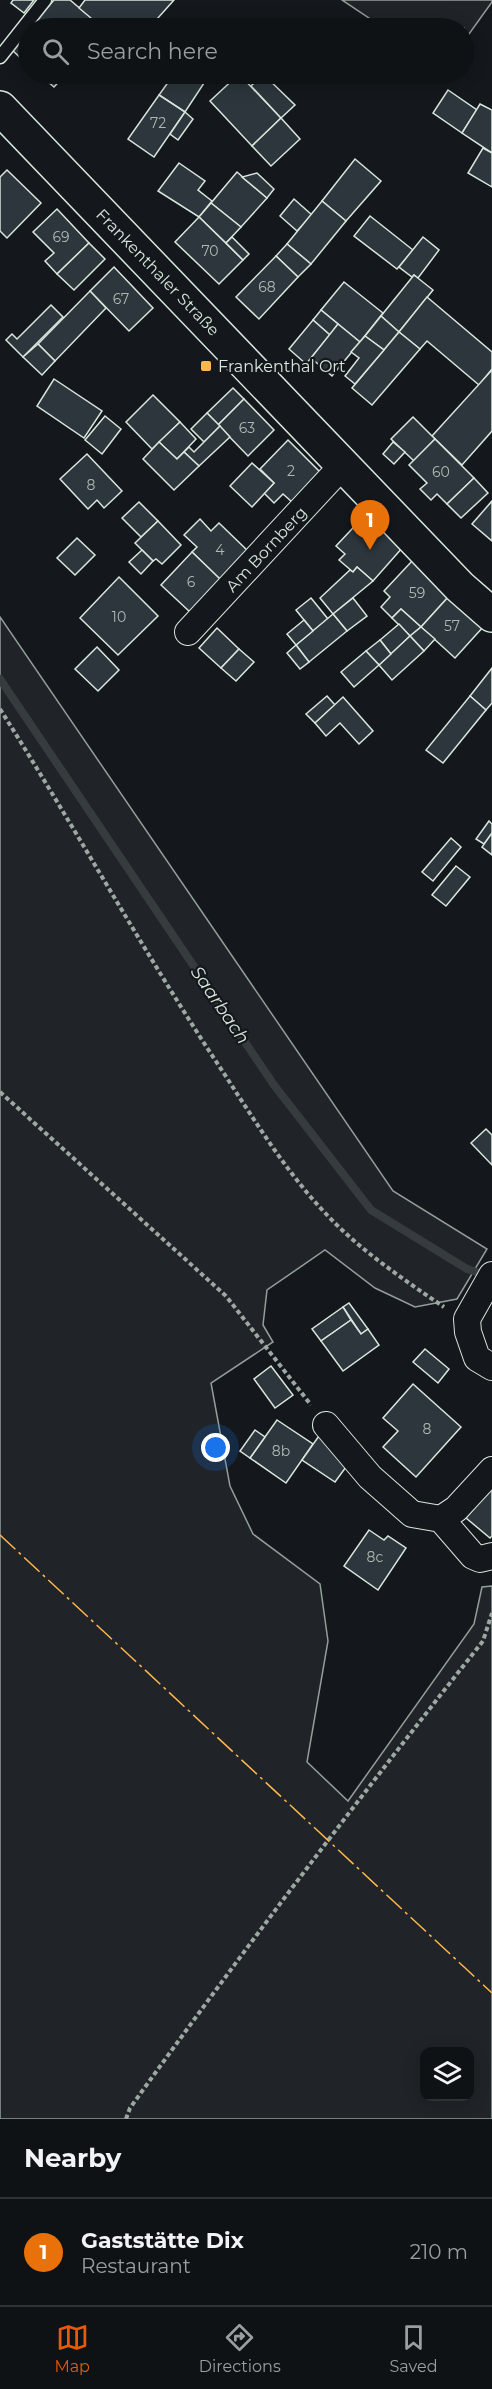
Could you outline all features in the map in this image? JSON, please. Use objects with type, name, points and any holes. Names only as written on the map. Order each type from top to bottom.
[{"type":"main road","name":"Frankenthaler Straße","points":[[0,108],[460,587],[492,615]]},
{"type":"street","name":"Am Bornberg","points":[[188,632],[343,465]]},
{"type":"street","points":[[492,1275],[472,1311],[468,1332],[477,1358],[492,1367]]},
{"type":"street","points":[[326,1425],[370,1477],[412,1514],[441,1519],[473,1556],[480,1559],[492,1556]]},
{"type":"street","points":[[441,1519],[456,1509],[492,1470]]},
{"type":"lane","points":[[31,18],[45,0]]},
{"type":"lane","points":[[0,57],[18,34]]},
{"type":"path","points":[[0,709],[50,787],[173,997],[287,1168],[327,1215],[376,1259],[444,1306],[472,1311]]},
{"type":"path","points":[[0,1092],[226,1296],[326,1425]]},
{"type":"path","points":[[126,2119],[130,2108],[194,2019],[347,1814],[483,1641],[492,1613]]},
{"type":"shaded area","points":[[342,0],[492,0],[474,27],[474,18],[369,18]]},
{"type":"shaded area","points":[[0,617],[393,1191],[487,1249],[457,1299],[415,1307],[375,1288],[325,1250],[267,1290],[263,1325],[273,1342],[211,1383],[230,1486],[253,1534],[320,1584],[328,1641],[307,1762],[348,1801],[474,1624],[482,1587],[492,1586],[492,2119],[0,2119]]},
{"type":"building","points":[[13,0],[34,0],[24,13],[11,3]]},
{"type":"building","points":[[54,0],[70,0],[91,18],[38,18]]},
{"type":"building","points":[[85,0],[174,0],[158,18],[91,18],[79,8]]},
{"type":"building","points":[[18,41],[18,56],[11,49]]},
{"type":"building","points":[[167,84],[203,84],[185,112],[159,95]]},
{"type":"building","points":[[228,84],[249,84],[281,118],[252,146],[210,101]]},
{"type":"building","points":[[253,84],[273,84],[295,105],[281,118],[251,86]]},
{"type":"building","points":[[448,90],[477,110],[462,133],[433,113]]},
{"type":"building","points":[[159,95],[185,112],[154,157],[128,139]]},
{"type":"building","points":[[480,104],[492,110],[492,153],[462,133]]},
{"type":"building","points":[[185,112],[193,119],[178,140],[170,134]]},
{"type":"building","points":[[281,118],[300,139],[271,166],[252,146]]},
{"type":"building","points":[[483,148],[492,153],[492,187],[468,173]]},
{"type":"building","points":[[355,159],[381,181],[346,221],[322,201]]},
{"type":"building","points":[[179,163],[205,181],[198,190],[212,201],[199,217],[158,191]]},
{"type":"building","points":[[7,170],[41,203],[7,238],[0,231],[0,177]]},
{"type":"building","points":[[237,172],[267,198],[241,227],[211,203]]},
{"type":"building","points":[[257,173],[274,189],[267,198],[242,177]]},
{"type":"building","points":[[294,199],[312,215],[297,231],[280,216]]},
{"type":"building","points":[[322,201],[346,221],[311,264],[287,244]]},
{"type":"building","points":[[211,203],[241,227],[226,243],[199,217]]},
{"type":"building","points":[[57,209],[89,243],[57,274],[45,261],[54,253],[33,232]]},
{"type":"building","points":[[370,216],[413,250],[397,269],[354,236]]},
{"type":"building","points":[[199,217],[243,260],[219,284],[175,242]]},
{"type":"building","points":[[232,237],[249,254],[243,260],[226,243]]},
{"type":"building","points":[[423,237],[439,250],[418,278],[414,275],[412,277],[399,267]]},
{"type":"building","points":[[89,243],[105,259],[74,290],[57,274]]},
{"type":"building","points":[[287,244],[311,264],[298,277],[276,256]]},
{"type":"building","points":[[276,256],[298,277],[259,319],[236,297]]},
{"type":"building","points":[[114,267],[153,308],[129,331],[90,291]]},
{"type":"building","points":[[414,275],[433,290],[399,332],[381,316]]},
{"type":"building","points":[[344,282],[383,313],[360,342],[321,310]]},
{"type":"building","points":[[90,291],[106,308],[55,361],[38,344]]},
{"type":"building","points":[[427,297],[492,352],[492,369],[479,385],[427,341],[420,349],[399,332]]},
{"type":"building","points":[[51,305],[63,317],[23,357],[6,340],[12,334],[17,339]]},
{"type":"building","points":[[321,310],[338,324],[330,335],[313,320]]},
{"type":"building","points":[[381,316],[399,332],[384,350],[365,336]]},
{"type":"building","points":[[313,320],[330,335],[306,364],[289,349]]},
{"type":"building","points":[[338,324],[360,342],[332,376],[311,358]]},
{"type":"building","points":[[399,332],[420,349],[372,405],[352,388]]},
{"type":"building","points":[[365,336],[384,350],[355,384],[345,376],[359,358],[351,352]]},
{"type":"building","points":[[38,344],[55,361],[42,375],[23,357]]},
{"type":"building","points":[[492,370],[492,431],[462,465],[432,436]]},
{"type":"building","points":[[54,379],[102,411],[84,438],[37,406]]},
{"type":"building","points":[[233,388],[244,399],[218,425],[207,413]]},
{"type":"building","points":[[153,395],[180,422],[152,449],[126,422]]},
{"type":"building","points":[[244,399],[274,430],[248,456],[218,425]]},
{"type":"building","points":[[207,413],[220,426],[204,442],[191,429]]},
{"type":"building","points":[[105,416],[121,429],[102,454],[85,440]]},
{"type":"building","points":[[413,417],[435,439],[414,461],[391,439]]},
{"type":"building","points":[[180,422],[196,439],[177,459],[159,442]]},
{"type":"building","points":[[220,426],[230,437],[199,466],[184,452],[189,447],[194,452]]},
{"type":"building","points":[[435,439],[474,478],[447,504],[437,494],[431,500],[420,489],[427,483],[409,465]]},
{"type":"building","points":[[288,440],[321,473],[292,502],[283,494],[274,503],[264,493],[274,483],[260,469]]},
{"type":"building","points":[[159,442],[177,459],[184,452],[199,466],[174,490],[143,459]]},
{"type":"building","points":[[393,442],[405,452],[394,464],[383,454]]},
{"type":"building","points":[[87,454],[122,491],[104,508],[97,500],[88,509],[60,479]]},
{"type":"building","points":[[252,463],[274,483],[252,507],[230,486]]},
{"type":"building","points":[[474,478],[488,493],[461,518],[447,504]]},
{"type":"building","points":[[492,501],[492,541],[472,524]]},
{"type":"building","points":[[139,502],[158,521],[141,537],[122,518]]},
{"type":"building","points":[[366,514],[403,547],[373,581],[357,567],[353,572],[339,560],[345,554],[336,546]]},
{"type":"building","points":[[200,519],[211,531],[219,523],[249,552],[221,580],[192,552],[197,547],[184,535]]},
{"type":"building","points":[[158,521],[181,545],[162,564],[156,559],[153,561],[135,543]]},
{"type":"building","points":[[77,538],[95,555],[75,575],[57,558]]},
{"type":"building","points":[[142,550],[153,561],[141,574],[129,562]]},
{"type":"building","points":[[192,552],[221,580],[190,612],[161,585]]},
{"type":"building","points":[[413,560],[450,595],[421,627],[401,609],[392,618],[381,607],[390,597],[384,591]]},
{"type":"building","points":[[357,567],[373,581],[333,614],[320,598],[350,570],[353,572]]},
{"type":"building","points":[[119,577],[158,616],[118,655],[80,618]]},
{"type":"building","points":[[450,595],[484,626],[455,658],[421,627]]},
{"type":"building","points":[[311,598],[328,619],[313,631],[296,610]]},
{"type":"building","points":[[353,598],[367,616],[347,631],[333,614]]},
{"type":"building","points":[[401,609],[421,627],[410,636],[392,618]]},
{"type":"building","points":[[333,614],[347,631],[309,662],[296,645]]},
{"type":"building","points":[[304,620],[313,631],[296,645],[287,634]]},
{"type":"building","points":[[399,624],[410,636],[391,654],[380,640]]},
{"type":"building","points":[[421,627],[435,639],[424,651],[410,636]]},
{"type":"building","points":[[217,628],[239,649],[221,668],[199,648]]},
{"type":"building","points":[[410,636],[424,651],[392,680],[379,665]]},
{"type":"building","points":[[380,640],[391,654],[379,665],[366,651]]},
{"type":"building","points":[[296,645],[309,662],[300,669],[287,653]]},
{"type":"building","points":[[97,647],[119,670],[98,691],[75,669]]},
{"type":"building","points":[[239,649],[254,662],[236,681],[221,668]]},
{"type":"building","points":[[366,651],[379,665],[354,687],[341,672]]},
{"type":"building","points":[[492,668],[492,703],[486,710],[470,696]]},
{"type":"building","points":[[327,696],[335,705],[315,723],[306,714]]},
{"type":"building","points":[[470,696],[486,710],[443,763],[426,750]]},
{"type":"building","points":[[343,697],[373,731],[359,744],[340,723],[326,736],[315,723]]},
{"type":"building","points":[[489,821],[492,824],[492,833],[484,844],[476,839]]},
{"type":"building","points":[[492,833],[492,855],[482,847]]},
{"type":"building","points":[[451,838],[461,847],[433,881],[422,872]]},
{"type":"building","points":[[456,866],[470,877],[446,906],[432,895]]},
{"type":"building","points":[[486,1129],[492,1135],[492,1165],[471,1143]]},
{"type":"building","points":[[349,1303],[368,1329],[361,1334],[343,1307]]},
{"type":"building","points":[[343,1307],[351,1320],[321,1341],[312,1329]]},
{"type":"building","points":[[351,1320],[361,1334],[368,1329],[379,1345],[343,1371],[321,1341]]},
{"type":"building","points":[[425,1349],[449,1369],[438,1383],[413,1362]]},
{"type":"building","points":[[271,1366],[293,1395],[275,1408],[254,1379]]},
{"type":"building","points":[[413,1384],[461,1427],[416,1477],[383,1447],[398,1431],[383,1418]]},
{"type":"building","points":[[277,1420],[313,1444],[286,1483],[250,1458]]},
{"type":"building","points":[[255,1430],[265,1437],[250,1458],[240,1451]]},
{"type":"building","points":[[321,1433],[346,1467],[335,1482],[302,1460]]},
{"type":"building","points":[[492,1486],[492,1536],[490,1538],[466,1518]]},
{"type":"building","points":[[369,1530],[384,1540],[388,1536],[406,1548],[378,1590],[344,1566]]},
{"type":"waterway","name":"Saarbach","points":[[0,679],[274,1085],[371,1210],[467,1269],[489,1276]]},
{"type":"power","points":[[0,1535],[492,1993]]},
{"type":"place","name":"Frankenthal Ort","points":[[206,366]]},
{"type":"place","name":"Gaststätte Dix","points":[[370,550]]}]
